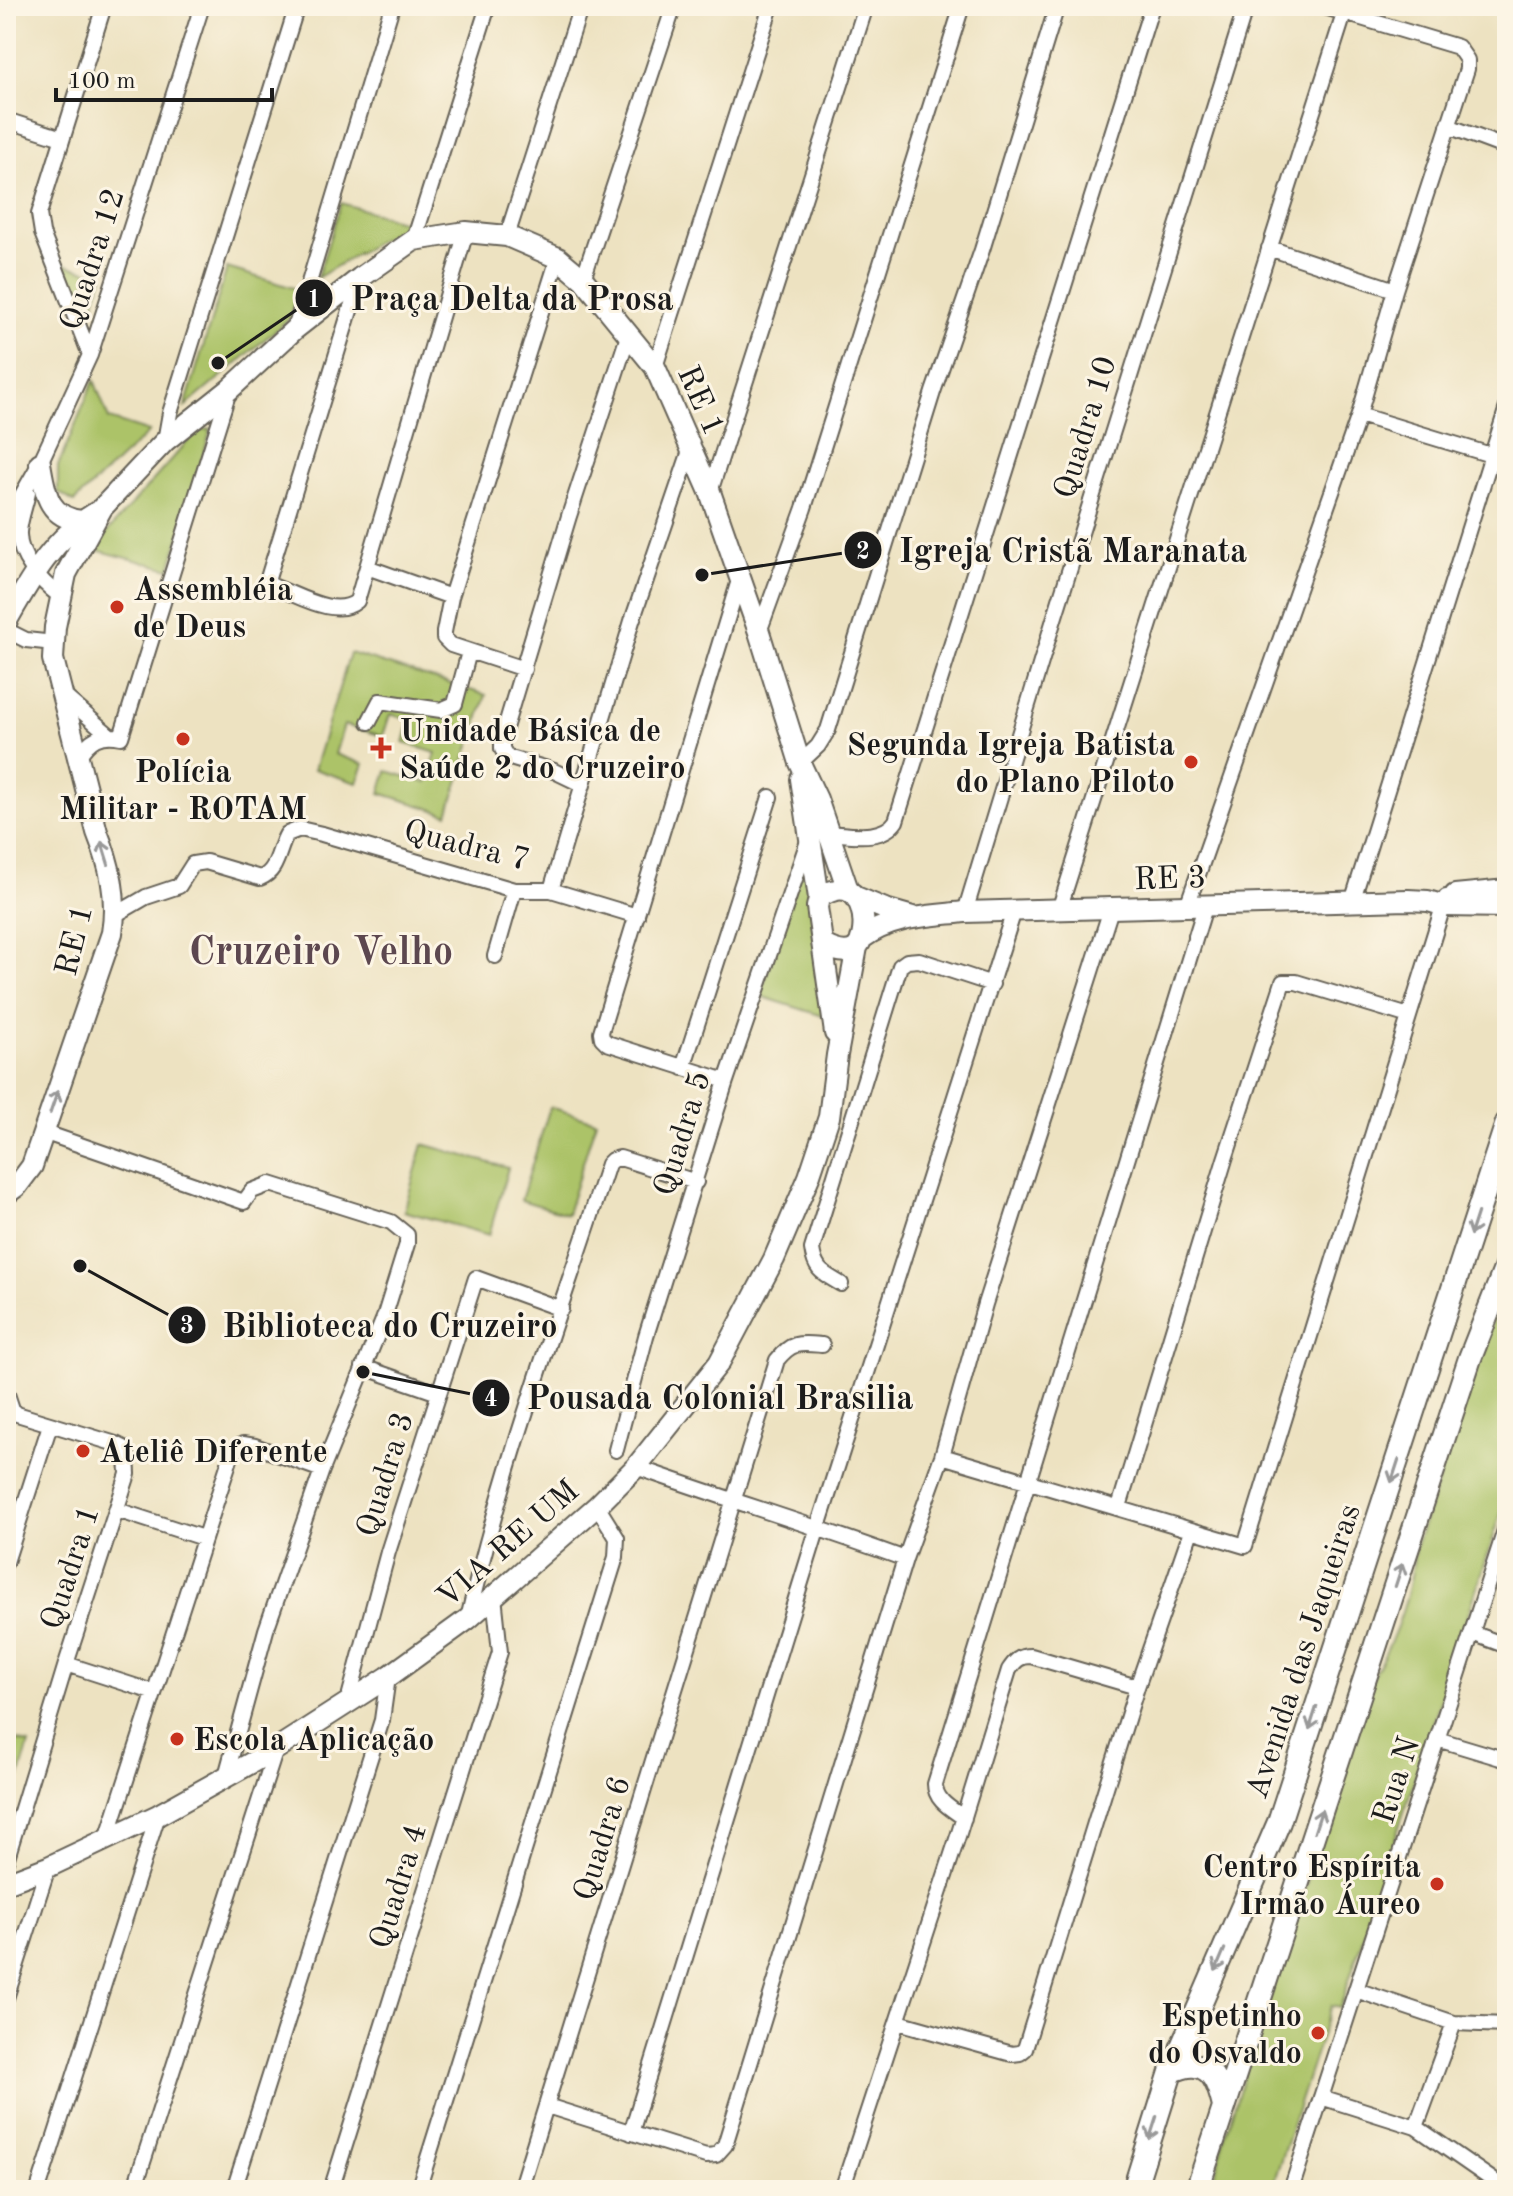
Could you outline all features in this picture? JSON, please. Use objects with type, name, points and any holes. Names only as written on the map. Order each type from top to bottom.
[{"type":"main road","name":"Avenida das Jaqueiras","points":[[1132,2188],[1171,2072],[1279,1822],[1507,1123]]},
{"type":"main road","points":[[1197,2190],[1470,1358],[1507,1264]]},
{"type":"main road","points":[[1171,2072],[1186,2065],[1202,2066],[1216,2079],[1224,2108]]},
{"type":"street","name":"Quadra 12","points":[[90,355],[40,224],[40,206],[104,6]]},
{"type":"street","name":"Quadra 12","points":[[90,355],[202,6]]},
{"type":"street","points":[[165,441],[170,413],[297,6]]},
{"type":"street","points":[[295,329],[392,6]]},
{"type":"street","points":[[414,240],[488,6]]},
{"type":"street","points":[[507,236],[581,6]]},
{"type":"street","points":[[583,279],[674,6]]},
{"type":"street","points":[[655,367],[771,6]]},
{"type":"street","points":[[710,492],[866,6]]},
{"type":"street","points":[[759,632],[804,508],[962,6]]},
{"type":"street","points":[[800,763],[818,746],[828,730],[1057,6]]},
{"type":"street","name":"Quadra 10","points":[[818,835],[873,835],[885,832],[896,821],[1152,6]]},
{"type":"street","name":"Quadra 10","points":[[965,912],[1246,6]]},
{"type":"street","points":[[964,1818],[939,1799],[935,1784],[1030,1480],[1196,906],[1359,415],[1395,290],[1467,69],[1463,52],[1458,47],[1321,6]]},
{"type":"street","points":[[1059,910],[1344,14]]},
{"type":"street","points":[[6,120],[62,138]]},
{"type":"street","points":[[1448,126],[1507,148]]},
{"type":"street","points":[[360,278],[268,582],[337,608],[351,606],[357,601],[466,232]]},
{"type":"street","name":"RE 1","points":[[6,1194],[17,1186],[32,1166],[112,933],[115,915],[115,892],[53,659],[60,596],[73,557],[102,508],[165,441],[229,390],[295,329],[414,240],[466,232],[507,236],[558,258],[583,279],[655,367],[710,492],[800,763],[817,799],[819,898]]},
{"type":"street","points":[[1269,248],[1395,290]]},
{"type":"street","points":[[524,669],[469,652],[451,645],[444,638],[451,597],[558,258]]},
{"type":"street","points":[[583,785],[554,771],[507,757],[502,749],[502,738],[569,516],[628,336]]},
{"type":"street","points":[[6,523],[36,470],[90,355]]},
{"type":"street","points":[[61,693],[108,734],[121,737],[229,390]]},
{"type":"street","points":[[1352,902],[1507,407]]},
{"type":"street","points":[[1359,415],[1491,455]]},
{"type":"street","name":"Quadra 7","points":[[115,915],[146,897],[179,886],[189,869],[200,862],[260,878],[265,876],[273,868],[287,834],[300,829],[514,890],[551,890],[632,621],[691,448]]},
{"type":"street","points":[[36,470],[58,513],[69,520],[82,521]]},
{"type":"street","points":[[36,470],[19,532],[20,542],[25,557],[60,596]]},
{"type":"street","name":"RE 1","points":[[6,622],[35,570],[50,551],[82,521],[102,508]]},
{"type":"street","points":[[367,567],[451,597]]},
{"type":"street","points":[[726,1081],[607,1043],[602,1038],[602,1027],[740,577]]},
{"type":"street","points":[[6,630],[26,640],[54,643]]},
{"type":"street","points":[[369,722],[380,701],[441,710],[455,704],[469,652]]},
{"type":"street","points":[[78,757],[94,738],[108,734]]},
{"type":"street","points":[[683,1068],[770,797]]},
{"type":"street","name":"RE 1","points":[[818,835],[852,893]]},
{"type":"street","name":"Quadra 5","points":[[616,1450],[646,1336],[726,1081],[818,835]]},
{"type":"street","points":[[835,889],[852,893],[862,908],[859,943],[843,952],[824,945],[818,923],[819,898],[835,889]]},
{"type":"street","points":[[495,956],[514,890]]},
{"type":"street","points":[[551,890],[637,916]]},
{"type":"street","name":"RE 3","points":[[1440,901],[1507,890]]},
{"type":"street","points":[[115,892],[146,897]]},
{"type":"street","name":"RE 3","points":[[852,893],[885,909],[913,917]]},
{"type":"street","points":[[942,1456],[1245,1546],[1409,1016],[1440,901]]},
{"type":"street","name":"RE 3","points":[[859,943],[882,926],[913,917],[965,912],[1440,901],[1507,907]]},
{"type":"street","points":[[547,2106],[706,2156],[716,2155],[725,2145],[905,1559],[942,1456],[985,1304],[1111,909]]},
{"type":"street","points":[[631,2133],[818,1527],[1014,911]]},
{"type":"street","name":"VIA RE UM","points":[[6,1883],[48,1867],[158,1815],[276,1749],[388,1677],[468,1619],[597,1506],[636,1467],[719,1363],[774,1259],[809,1177],[829,1117],[837,1055],[859,943]]},
{"type":"street","name":"VIA RE UM","points":[[824,945],[837,1055]]},
{"type":"street","points":[[841,1284],[820,1272],[814,1263],[812,1249],[900,966],[907,961],[919,960],[992,984]]},
{"type":"street","points":[[1119,1507],[1225,1159],[1283,982],[1296,982],[1409,1016]]},
{"type":"street","points":[[43,1132],[244,1202],[252,1191],[270,1184],[391,1222],[407,1235],[407,1244],[384,1318],[322,1470],[266,1630],[226,1776]]},
{"type":"street","points":[[468,1619],[489,1530],[608,1164],[620,1158],[696,1182]]},
{"type":"street","name":"Quadra 3","points":[[348,1701],[388,1552],[476,1278],[561,1309]]},
{"type":"street","name":"Quadra 6","points":[[520,2190],[777,1360],[793,1344],[822,1345]]},
{"type":"street","points":[[363,1367],[438,1393]]},
{"type":"street","points":[[6,1391],[17,1414],[50,1425]]},
{"type":"street","name":"Quadra 1","points":[[6,1562],[50,1425],[124,1448],[129,1461],[128,1474],[6,1861]]},
{"type":"street","points":[[107,1839],[232,1453],[243,1444],[255,1446],[322,1470]]},
{"type":"street","points":[[636,1467],[905,1559]]},
{"type":"street","points":[[418,2190],[616,1557],[617,1538],[597,1506]]},
{"type":"street","points":[[117,1510],[203,1538]]},
{"type":"street","name":"Rua N","points":[[1291,2190],[1507,1524]]},
{"type":"street","points":[[898,2022],[1012,2054],[1025,2049],[1137,1687],[1191,1531]]},
{"type":"street","name":"Quadra 4","points":[[331,2190],[500,1652],[494,1596]]},
{"type":"street","points":[[1472,1633],[1507,1646]]},
{"type":"street","points":[[842,2190],[964,1818],[1009,1670],[1015,1661],[1031,1656],[1137,1687]]},
{"type":"street","points":[[66,1664],[153,1692]]},
{"type":"street","name":"Quadra 4","points":[[234,2190],[382,1720],[388,1677]]},
{"type":"street","points":[[1437,1739],[1507,1760]]},
{"type":"street","points":[[134,2190],[276,1749]]},
{"type":"street","points":[[38,2190],[158,1815]]},
{"type":"street","points":[[6,1998],[48,1867]]},
{"type":"street","points":[[1356,1990],[1454,2023],[1507,2025]]},
{"type":"street","points":[[1416,2127],[1454,2023]]},
{"type":"street","points":[[1321,2097],[1416,2127],[1507,2190]]},
{"type":"green space","points":[[341,203],[408,223],[317,278]]},
{"type":"green space","points":[[59,263],[103,276],[86,330]]},
{"type":"green space","points":[[227,268],[297,289],[290,318],[185,407]]},
{"type":"green space","points":[[94,380],[109,419],[149,432],[74,502],[58,492],[58,466]]},
{"type":"green space","points":[[211,429],[170,569],[92,549],[197,431]]},
{"type":"green space","points":[[350,653],[486,695],[448,814],[380,793],[387,771],[427,783],[436,753],[404,743],[410,720],[390,714],[383,736],[344,725],[335,754],[364,764],[357,783],[314,769]]},
{"type":"green space","points":[[805,857],[823,1016],[760,996]]},
{"type":"green space","points":[[550,1107],[596,1121],[567,1214],[521,1200]]},
{"type":"green space","points":[[423,1144],[508,1168],[489,1235],[404,1211]]},
{"type":"green space","points":[[1507,1279],[1507,1497],[1340,2008],[1331,2006],[1271,2190],[1211,2190],[1226,2132],[1375,1672],[1402,1612],[1415,1548]]},
{"type":"green space","points":[[6,1737],[29,1744],[6,1822]]},
{"type":"place","name":"Praça Delta da Prosa","points":[[218,363]]},
{"type":"place","name":"Igreja Cristã Maranata","points":[[702,575]]},
{"type":"place","name":"Assembléia de Deus","points":[[117,607]]},
{"type":"place","name":"Polícia Militar - ROTAM","points":[[183,739]]},
{"type":"place","name":"Unidade Básica de Saúde 2 do Cruzeiro","points":[[381,748]]},
{"type":"place","name":"Segunda Igreja Batista do Plano Piloto","points":[[1191,762]]},
{"type":"place","name":"Biblioteca do Cruzeiro","points":[[80,1266]]},
{"type":"place","name":"Pousada Colonial Brasilia","points":[[363,1372]]},
{"type":"place","name":"Ateliê Diferente","points":[[83,1451]]},
{"type":"place","name":"Escola Aplicação","points":[[177,1739]]},
{"type":"place","name":"Centro Espírita Irmão Áureo","points":[[1437,1884]]},
{"type":"place","name":"Espetinho do Osvaldo","points":[[1318,2033]]},
{"type":"district","name":"Cruzeiro Velho","points":[[321,950]]}]
